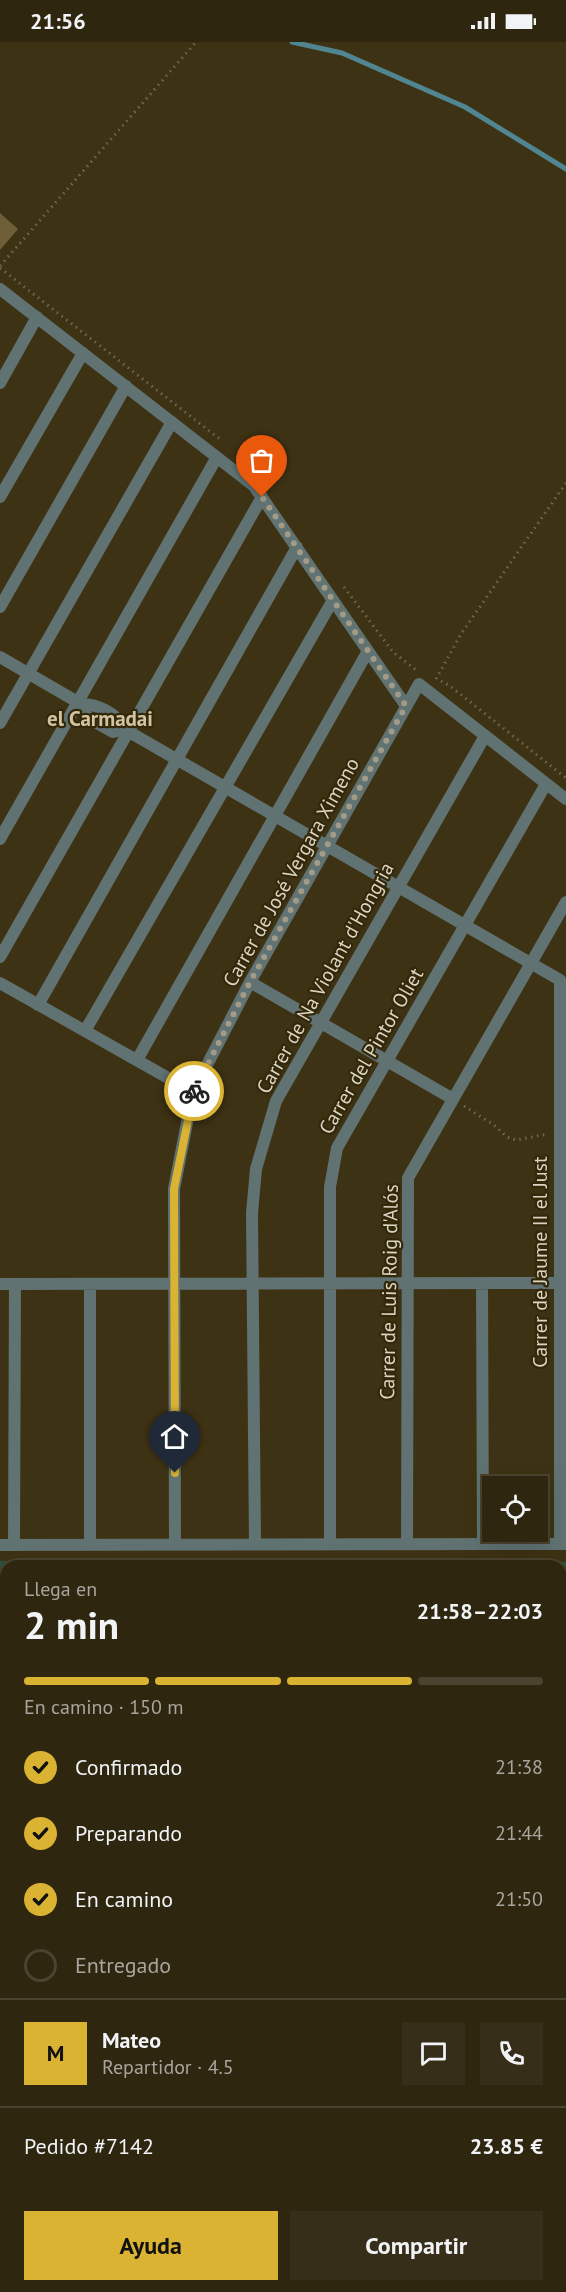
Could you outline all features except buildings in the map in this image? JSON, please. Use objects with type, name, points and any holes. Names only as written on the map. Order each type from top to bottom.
[{"type":"street","points":[[0,289],[254,486],[406,706]]},
{"type":"street","points":[[0,382],[36,318]]},
{"type":"street","points":[[0,497],[83,353]]},
{"type":"street","points":[[0,607],[126,386]]},
{"type":"street","points":[[0,723],[172,422]]},
{"type":"street","points":[[0,839],[217,457]]},
{"type":"street","points":[[0,957],[127,730],[262,497]]},
{"type":"street","points":[[38,1005],[297,547]]},
{"type":"street","points":[[85,1031],[333,600]]},
{"type":"street","points":[[136,1060],[368,651]]},
{"type":"street","points":[[0,657],[79,703],[88,718],[96,723],[113,732],[127,730],[531,963]]},
{"type":"street","points":[[419,684],[566,799]]},
{"type":"street","name":"Carrer de José Vergara Ximeno","points":[[175,1545],[174,1189],[194,1092],[250,982],[419,684]]},
{"type":"street","name":"Carrer de Na Violant d'Hongria","points":[[255,1544],[252,1213],[256,1169],[276,1101],[485,736]]},
{"type":"street","name":"Carrer del Pintor Oliet","points":[[330,1544],[330,1187],[337,1148],[546,784]]},
{"type":"street","name":"Carrer de Luis Roig d'Alós","points":[[407,1544],[408,1178],[566,902]]},
{"type":"street","name":"Carrer de Jaume II el Just","points":[[531,963],[560,980],[563,1118],[560,1133],[563,1544]]},
{"type":"street","points":[[250,982],[387,1061],[452,1102]]},
{"type":"street","points":[[0,983],[194,1092]]},
{"type":"street","points":[[482,1283],[483,1544]]},
{"type":"street","points":[[0,1284],[560,1283]]},
{"type":"street","points":[[14,1545],[15,1284]]},
{"type":"street","points":[[90,1284],[90,1545]]},
{"type":"street","points":[[0,1545],[563,1544]]},
{"type":"path","points":[[0,266],[196,42]]},
{"type":"path","points":[[419,684],[436,679],[461,634],[566,483]]},
{"type":"path","points":[[452,1102],[466,1107],[494,1125],[507,1137],[516,1140],[560,1133]]},
{"type":"waterway","points":[[292,42],[342,53],[465,107],[566,169]]},
{"type":"way so far","points":[[194,1091],[250,982],[406,706],[262,497]]},
{"type":"district","name":"el Carmadai","points":[[100,719]]},
{"type":"route","points":[[175,1473],[174,1189],[194,1091]]}]
